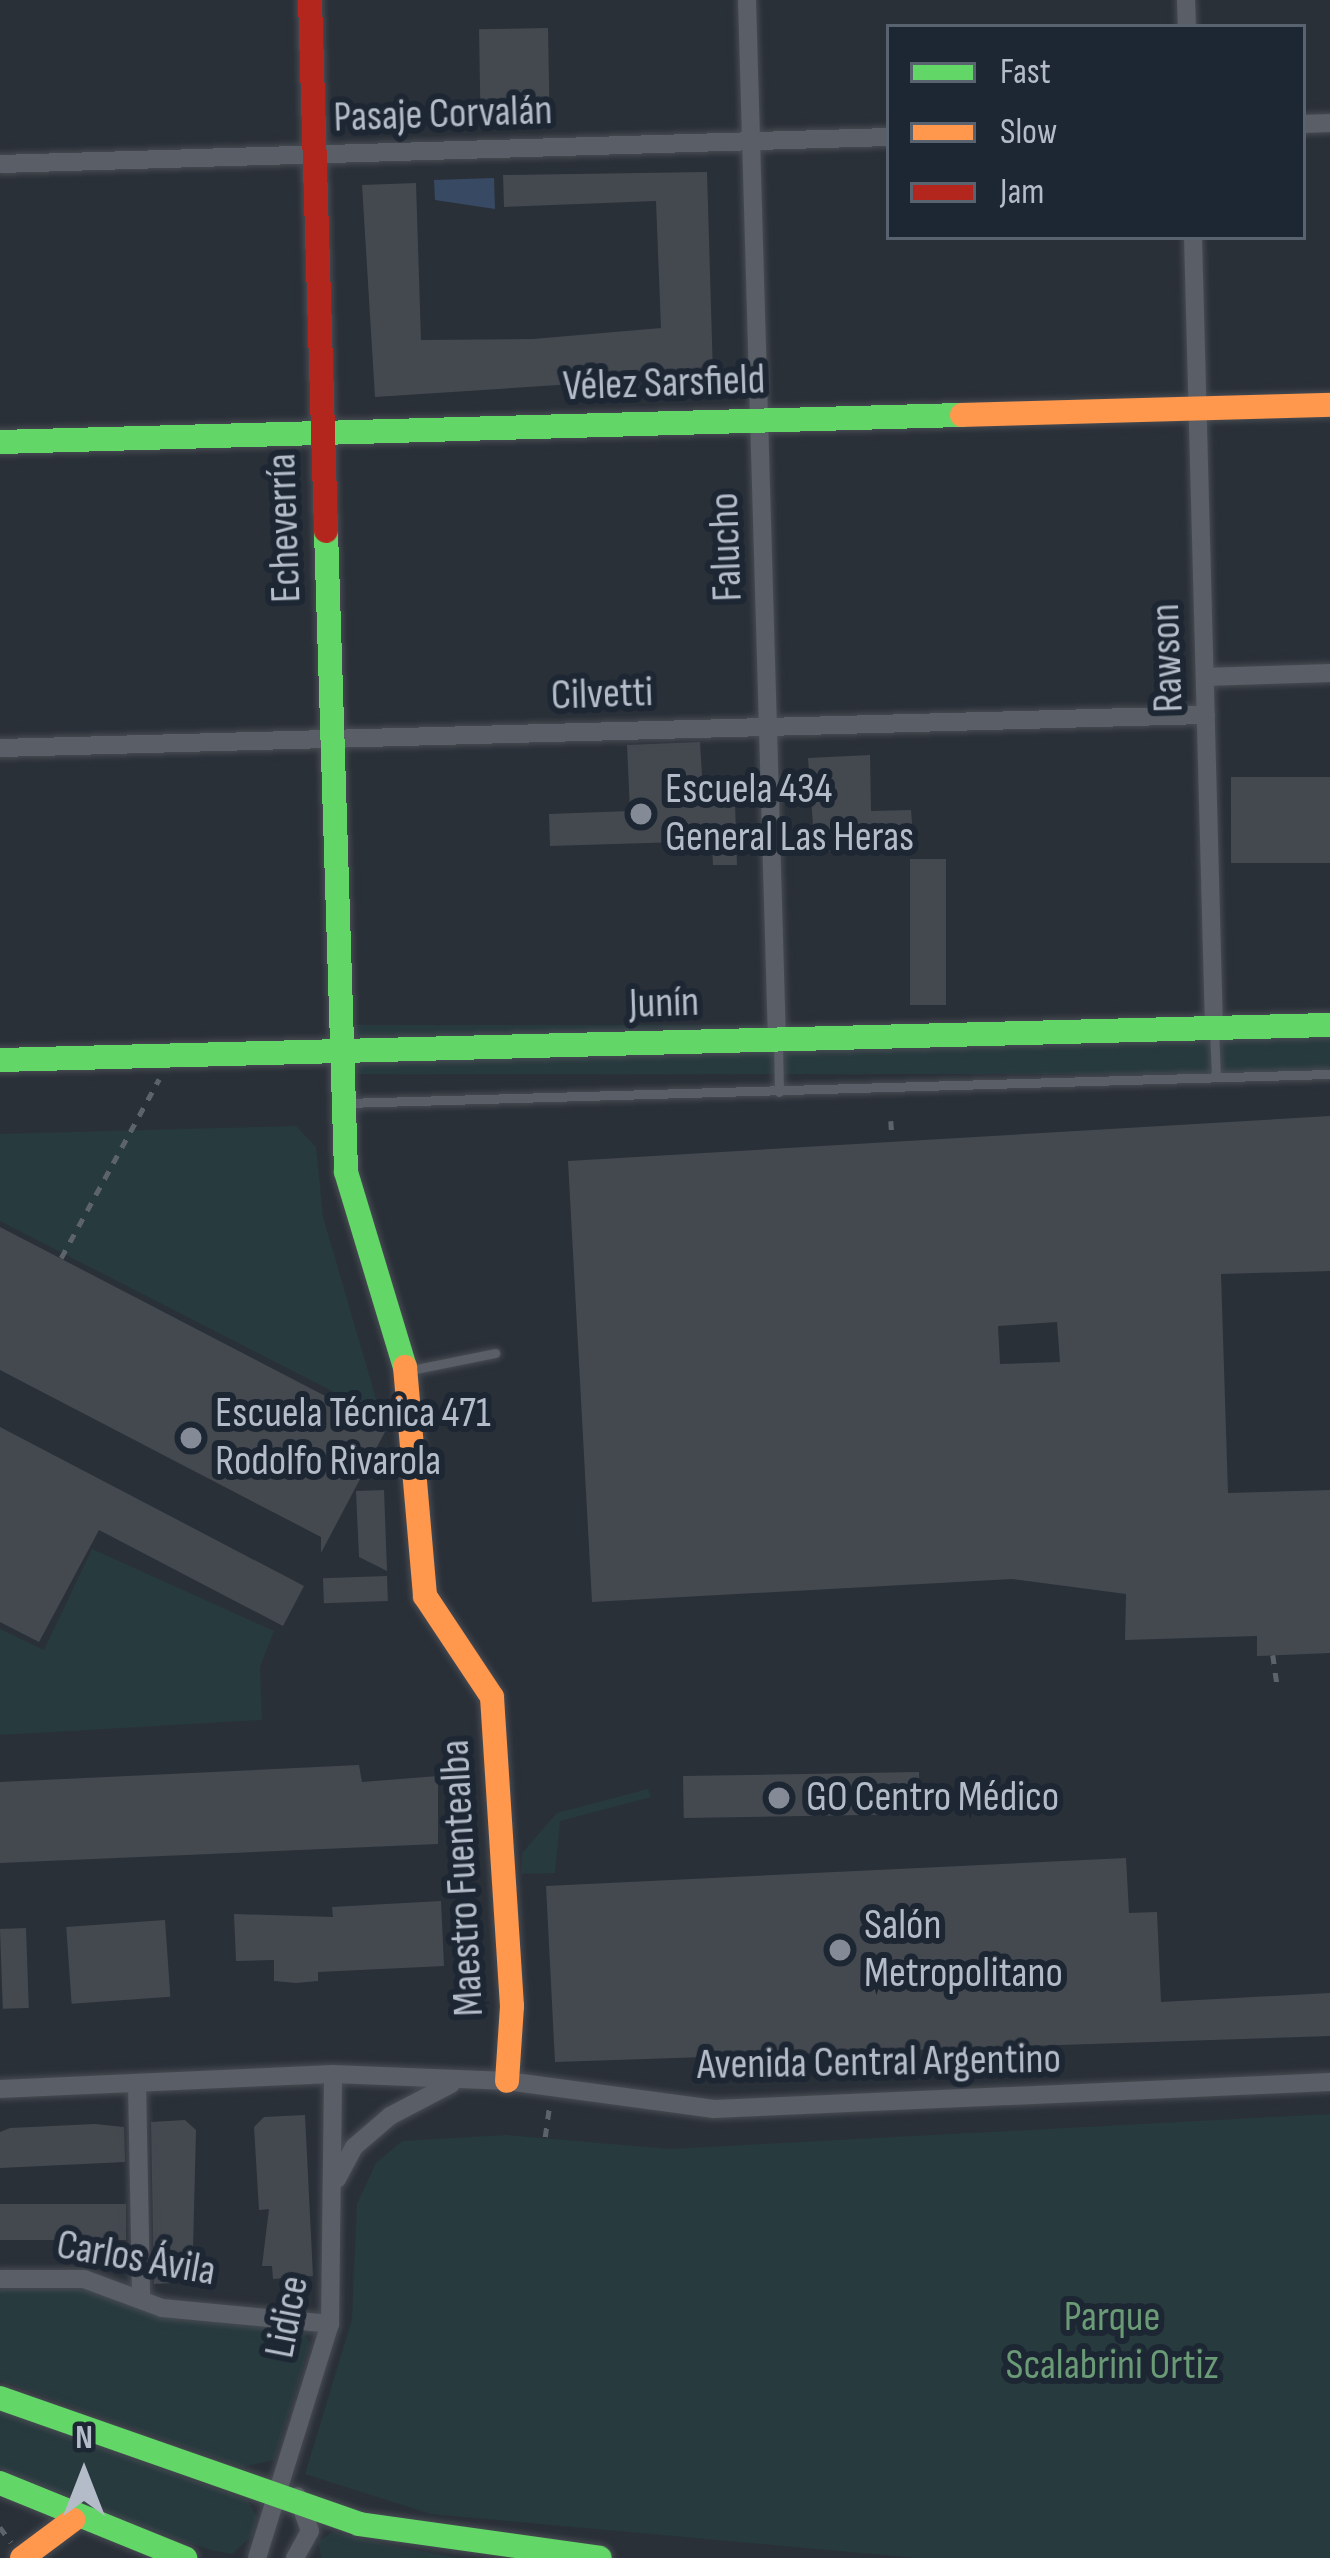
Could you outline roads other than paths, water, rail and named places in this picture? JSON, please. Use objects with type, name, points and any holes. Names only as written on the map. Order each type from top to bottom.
[{"type":"main road","name":"Echeverría","points":[[310,0],[340,1052]]},
{"type":"main road","name":"Vélez Sarsfield","points":[[0,442],[1330,405]]},
{"type":"main road","name":"Junín","points":[[0,1060],[1330,1025]]},
{"type":"main road","name":"Maestro Fuentealba","points":[[340,1052],[346,1172],[406,1371],[425,1596],[492,1697],[512,2006],[507,2081]]},
{"type":"main road","points":[[0,2398],[303,2506],[412,2536],[601,2558]]},
{"type":"main road","points":[[0,2483],[73,2520],[185,2558]]},
{"type":"main road","points":[[22,2558],[52,2527],[73,2520]]},
{"type":"street","name":"Falucho","points":[[747,0],[778,1040]]},
{"type":"street","name":"Pasaje Corvalán","points":[[0,164],[886,137]]},
{"type":"street","name":"Rawson","points":[[1193,240],[1214,1028]]},
{"type":"street","points":[[1205,677],[1330,673]]},
{"type":"street","name":"Cilvetti","points":[[0,748],[1206,715]]},
{"type":"street","name":"Avenida Central Argentino","points":[[0,2089],[333,2074],[507,2081],[714,2109],[1330,2083]]},
{"type":"street","name":"Lidice","points":[[257,2558],[330,2324],[336,2182],[333,2074]]},
{"type":"street","points":[[336,2182],[354,2146],[389,2116],[455,2082]]},
{"type":"street","points":[[137,2083],[141,2300]]},
{"type":"street","name":"Carlos Ávila","points":[[0,2279],[85,2279],[141,2300],[330,2324]]},
{"type":"street","points":[[286,2463],[310,2531],[295,2558]]},
{"type":"lane","name":"Rawson","points":[[1214,1028],[1216,1077]]},
{"type":"lane","name":"Falucho","points":[[778,1040],[779,1092]]},
{"type":"lane","points":[[341,1103],[1330,1074]]},
{"type":"lane","points":[[406,1371],[494,1352]]},
{"type":"water","points":[[494,178],[495,209],[435,200],[434,180]]},
{"type":"place","name":"Escuela 434 General Las Heras","points":[[641,814]]},
{"type":"place","name":"Escuela Técnica 471 Rodolfo Rivarola","points":[[191,1438]]},
{"type":"place","name":"GO Centro Médico","points":[[779,1798]]},
{"type":"place","name":"Salón Metropolitano","points":[[840,1950]]},
{"type":"park label","name":"Parque Scalabrini Ortiz","points":[[1112,2342]]}]
